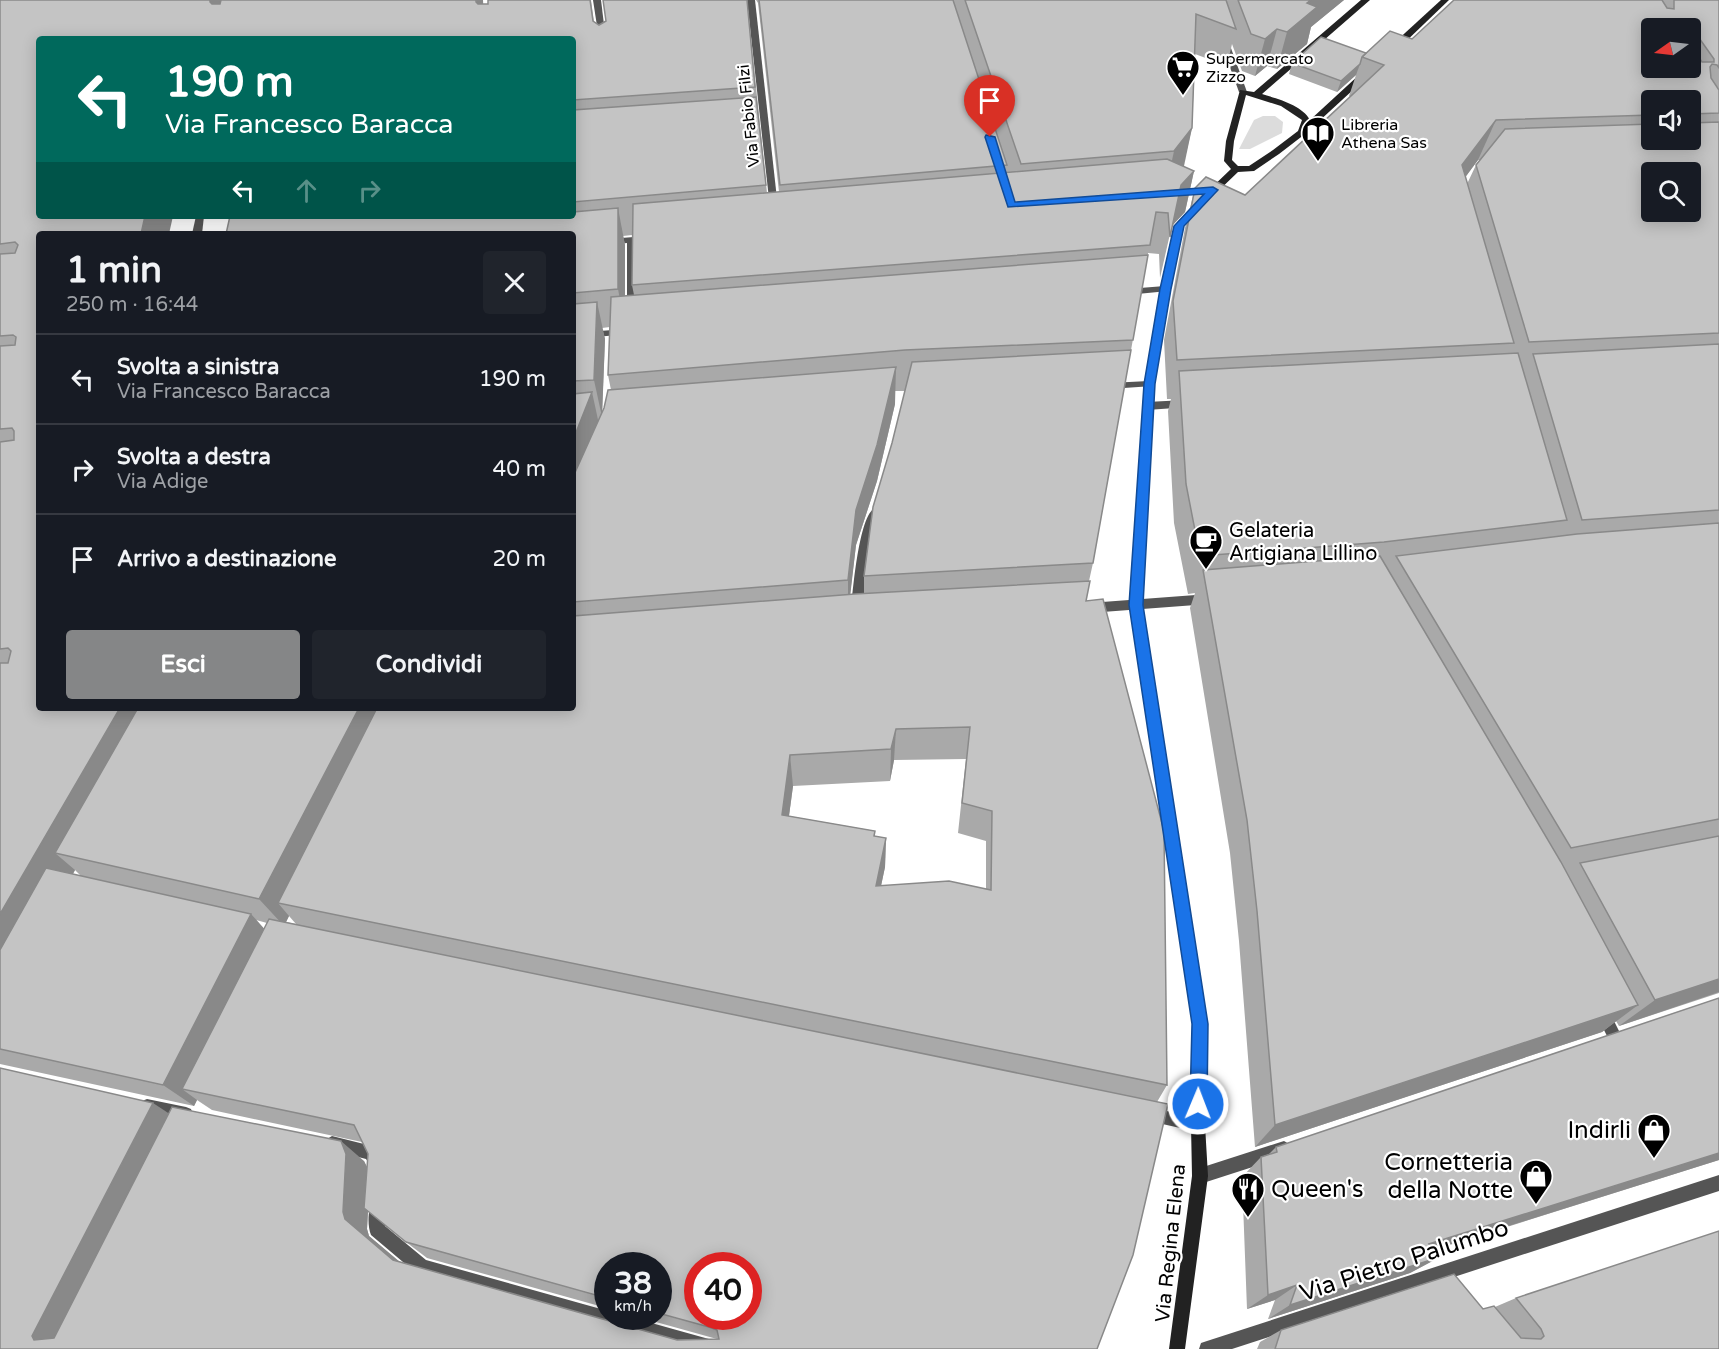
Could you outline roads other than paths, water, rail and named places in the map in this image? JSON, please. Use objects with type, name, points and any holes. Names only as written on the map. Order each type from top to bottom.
[{"type":"street","points":[[597,0],[604,46]]},
{"type":"street","points":[[1256,95],[1366,0]]},
{"type":"street","points":[[1386,55],[1445,0]]},
{"type":"street","points":[[751,4],[763,7]]},
{"type":"street","name":"Via Fabio Filzi","points":[[751,4],[775,217]]},
{"type":"street","points":[[1221,31],[1243,92],[1230,141],[1228,161],[1236,169],[1251,169],[1302,132],[1369,71]]},
{"type":"street","points":[[1243,92],[1280,101],[1294,109],[1306,119],[1302,132]]},
{"type":"street","points":[[752,130],[764,129]]},
{"type":"street","name":"Via Regina Elena","points":[[1178,1349],[1200,1176],[1198,1125],[1200,1024],[1136,605],[1149,384],[1165,289],[1179,226],[1207,191],[1236,169]]},
{"type":"street","points":[[597,243],[654,238]]},
{"type":"street","points":[[576,336],[612,339],[632,332],[632,240]]},
{"type":"street","points":[[1118,293],[1165,289]]},
{"type":"street","points":[[1102,387],[1149,384]]},
{"type":"street","points":[[1147,406],[1195,404]]},
{"type":"street","points":[[861,621],[864,546],[877,503]]},
{"type":"street","points":[[1077,609],[1216,599]]},
{"type":"street","points":[[1594,998],[1615,1037]]},
{"type":"street","points":[[128,1101],[196,1122]]},
{"type":"street","points":[[1140,1113],[1198,1125]]},
{"type":"street","points":[[314,1140],[371,1152],[380,1179],[376,1229],[422,1267],[716,1349]]},
{"type":"street","points":[[1200,1176],[1293,1146]]},
{"type":"street","name":"Via Pietro Palumbo","points":[[1207,1349],[1719,1183]]},
{"type":"street","points":[[1438,1274],[1451,1291]]},
{"type":"place","name":"Supermercato Zizzo","points":[[1183,96]]},
{"type":"place","name":"Libreria Athena Sas","points":[[1318,162]]},
{"type":"place","name":"Gelateria Artigiana Lillino","points":[[1206,570]]},
{"type":"place","name":"Indirli","points":[[1654,1159]]},
{"type":"place","name":"Cornetteria della Notte","points":[[1536,1205]]},
{"type":"place","name":"Queen's","points":[[1248,1218]]}]
